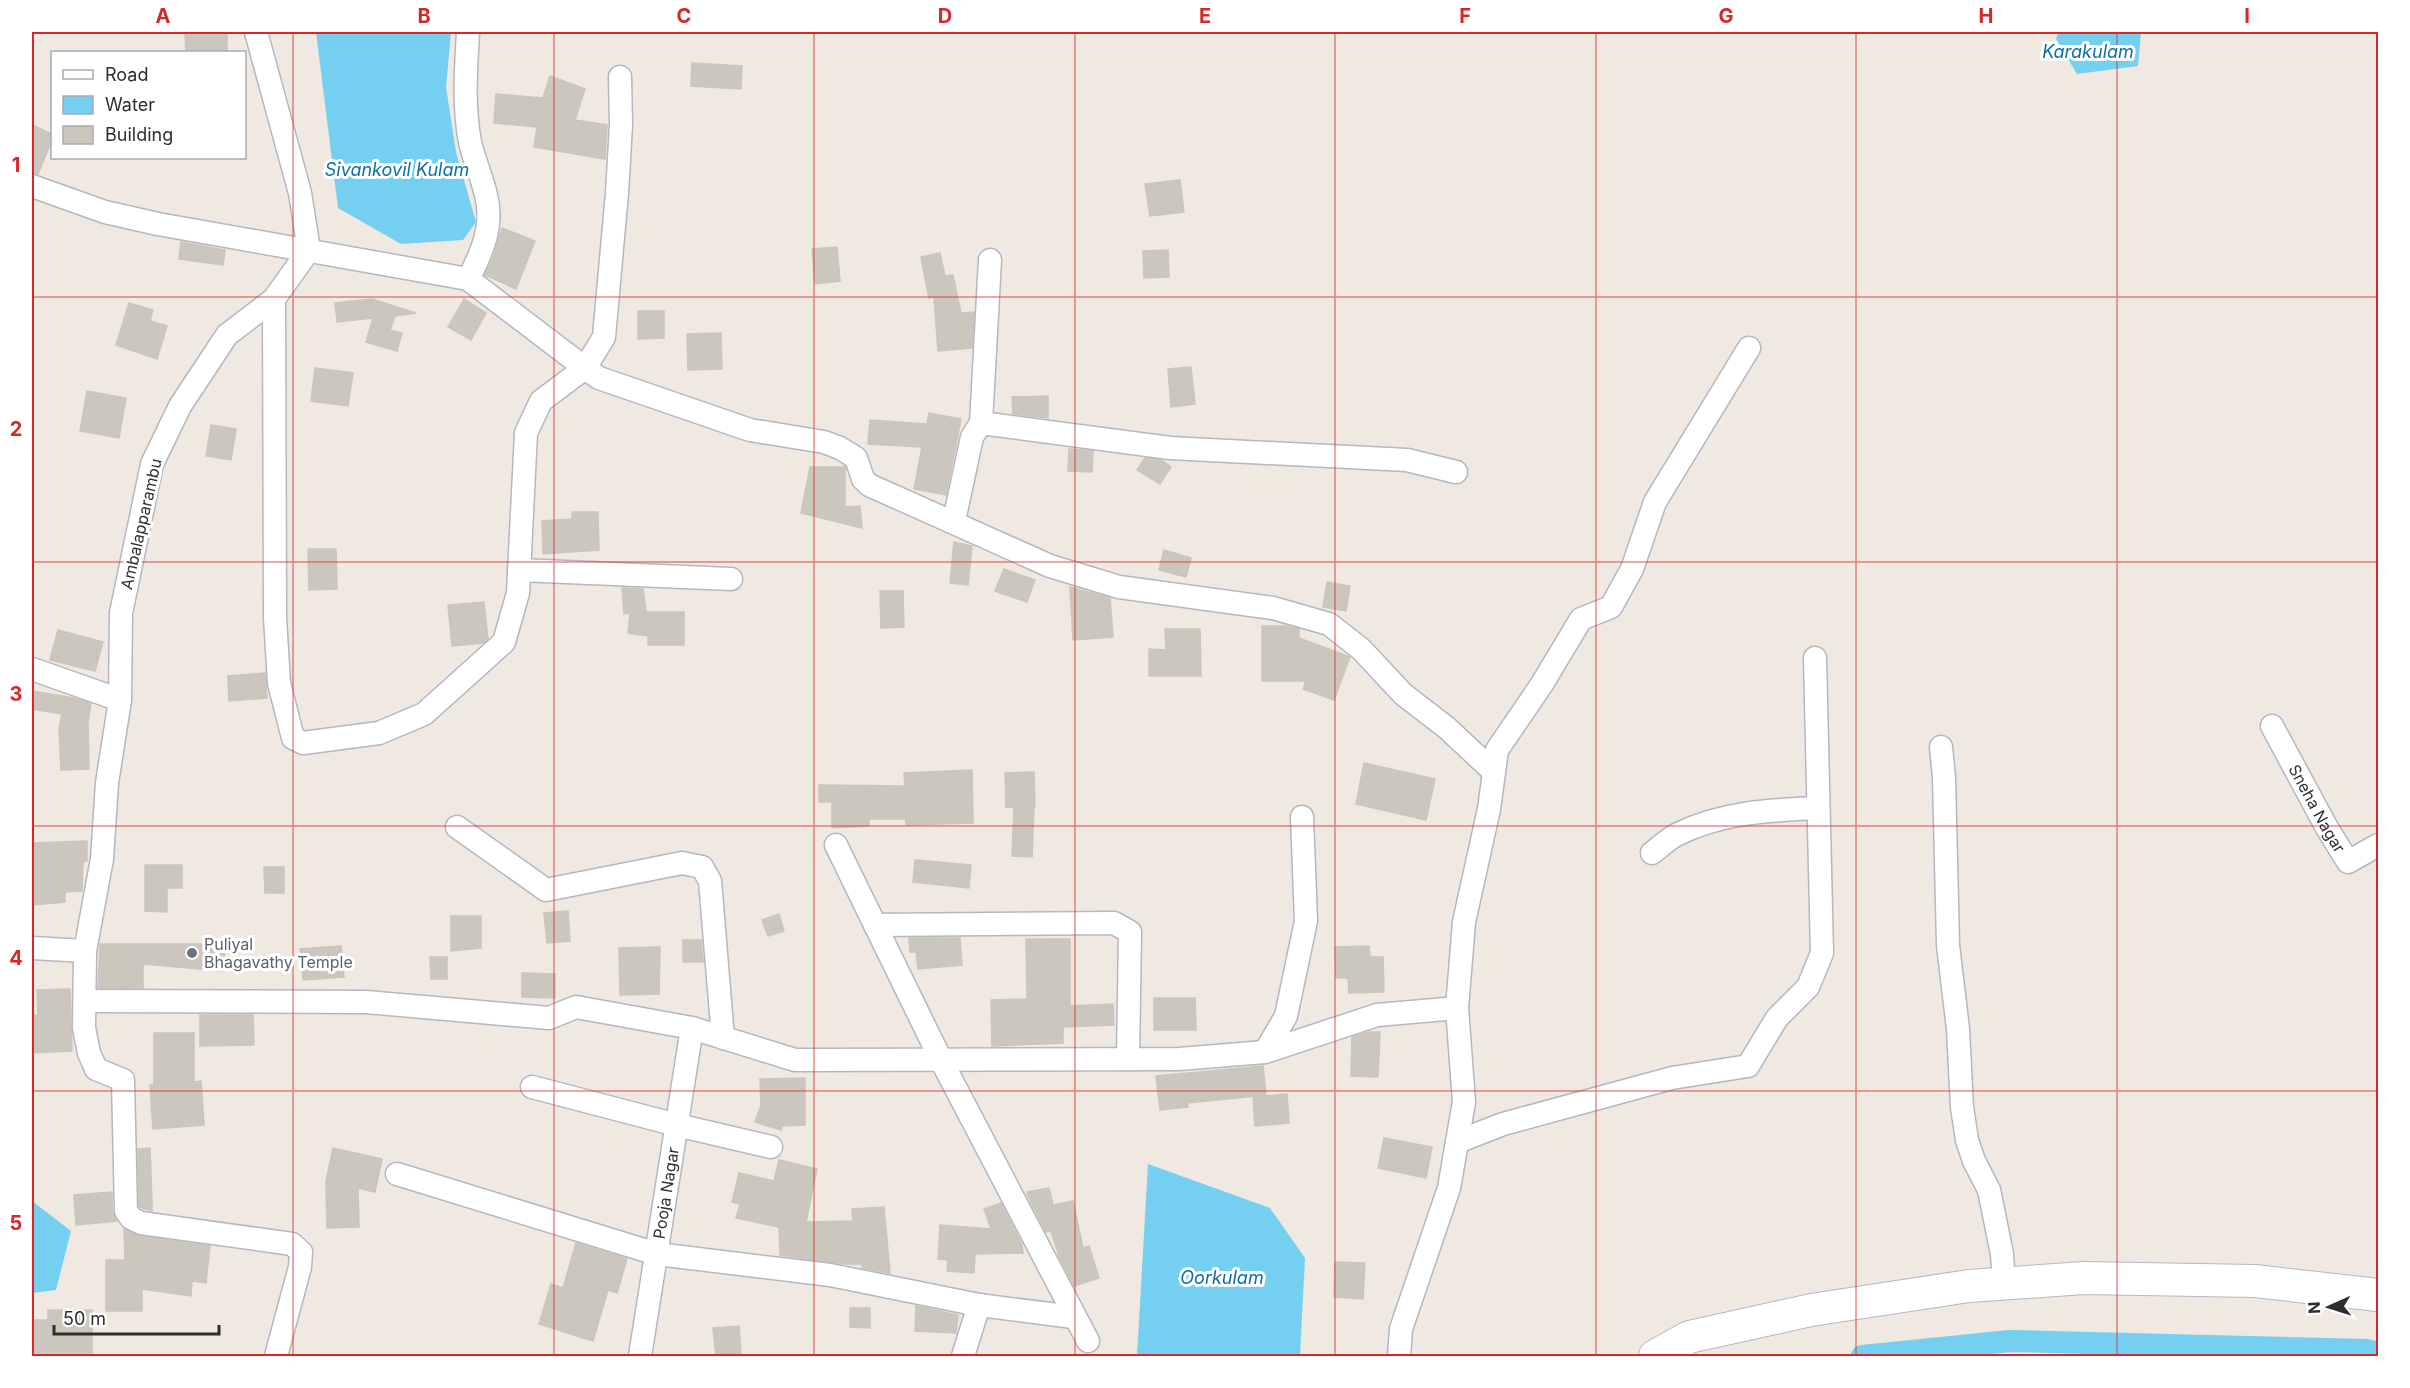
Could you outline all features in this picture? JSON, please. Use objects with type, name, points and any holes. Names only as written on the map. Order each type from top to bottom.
[{"type":"street","points":[[256,32],[300,194],[309,250]]},
{"type":"street","points":[[468,32],[465,95],[470,142],[487,198],[489,220],[482,252],[468,279]]},
{"type":"street","points":[[274,299],[275,617],[279,683],[293,738],[303,743],[379,733],[424,714],[504,642],[518,593],[526,433],[541,401],[585,368],[604,337],[617,193],[621,125],[620,77]]},
{"type":"street","points":[[32,186],[105,212],[147,222],[468,279],[599,378],[750,430],[824,442],[840,448],[856,458],[863,479],[869,485],[954,521],[1050,566],[1119,587],[1273,608],[1329,624],[1361,649],[1403,694],[1447,728],[1494,771]]},
{"type":"street","name":"Ambalapparambu","points":[[280,1355],[300,1267],[301,1252],[292,1244],[141,1223],[131,1218],[126,1211],[123,1080],[96,1069],[89,1053],[84,1028],[85,951],[102,859],[107,783],[120,700],[121,613],[152,464],[180,405],[227,335],[274,299],[309,250]]},
{"type":"street","points":[[954,521],[972,437],[981,423],[990,260]]},
{"type":"street","points":[[1399,1356],[1401,1329],[1449,1188],[1464,1102],[1457,1008],[1464,922],[1489,809],[1497,750],[1542,684],[1581,619],[1611,607],[1632,569],[1655,502],[1749,348]]},
{"type":"street","points":[[981,423],[1170,448],[1407,460],[1456,472]]},
{"type":"street","points":[[519,570],[731,579]]},
{"type":"street","points":[[1457,1142],[1503,1124],[1672,1078],[1748,1066],[1777,1018],[1808,987],[1821,953],[1815,658]]},
{"type":"street","points":[[32,669],[120,700]]},
{"type":"street","name":"Sneha Nagar","points":[[2272,726],[2348,862],[2379,845]]},
{"type":"street","points":[[1941,747],[1944,777],[1948,945],[1958,1029],[1962,1107],[1967,1140],[1974,1161],[1989,1190],[2002,1254],[2004,1284]]},
{"type":"street","points":[[1652,853],[1676,834],[1710,821],[1759,810],[1818,808]]},
{"type":"street","points":[[1265,1052],[1286,1016],[1306,921],[1302,816]]},
{"type":"street","points":[[457,827],[546,890],[682,863],[702,867],[710,881],[723,1038]]},
{"type":"street","points":[[836,845],[941,1060],[1073,1317],[1088,1341]]},
{"type":"street","points":[[875,925],[1114,923],[1130,932],[1128,1059]]},
{"type":"street","points":[[32,948],[85,951]]},
{"type":"street","points":[[85,1001],[366,1002],[549,1018],[576,1007],[692,1028],[795,1060],[1179,1059],[1265,1052],[1377,1016],[1457,1008]]},
{"type":"street","name":"Pooja Nagar","points":[[640,1356],[692,1028]]},
{"type":"street","points":[[532,1087],[771,1147]]},
{"type":"street","points":[[397,1174],[657,1254],[830,1275],[979,1305],[1073,1317]]},
{"type":"street","points":[[1655,1356],[1689,1337],[1811,1310],[1969,1286],[2084,1278],[2255,1281],[2379,1295]]},
{"type":"street","points":[[963,1356],[979,1305]]},
{"type":"water","name":"Sivankovil Kulam","points":[[316,32],[451,32],[446,87],[456,152],[476,222],[463,240],[401,244],[338,208]]},
{"type":"water","name":"Karakulam","points":[[2058,32],[2141,32],[2138,66],[2077,74],[2056,39]]},
{"type":"water","name":"Oorkulam","points":[[1148,1164],[1270,1208],[1305,1258],[1300,1356],[1137,1356]]},
{"type":"water","points":[[32,1201],[71,1231],[56,1290],[32,1293]]},
{"type":"building","points":[[185,32],[227,32],[227,51],[186,51]]},
{"type":"building","points":[[692,63],[742,66],[741,89],[691,86]]},
{"type":"building","points":[[550,76],[585,89],[575,120],[607,125],[605,159],[534,147],[537,127],[494,123],[496,94],[543,98]]},
{"type":"building","points":[[32,125],[51,134],[51,142],[38,174],[32,173]]},
{"type":"building","points":[[1180,180],[1184,212],[1150,216],[1145,184]]},
{"type":"building","points":[[502,228],[535,241],[516,289],[485,275],[495,253]]},
{"type":"building","points":[[181,242],[225,250],[223,265],[179,259]]},
{"type":"building","points":[[837,247],[840,281],[815,284],[812,249]]},
{"type":"building","points":[[1168,250],[1169,277],[1144,278],[1143,251]]},
{"type":"building","points":[[940,253],[945,276],[953,275],[961,313],[974,312],[972,348],[938,351],[934,297],[929,298],[921,257]]},
{"type":"building","points":[[372,299],[416,313],[395,316],[390,330],[402,333],[397,351],[366,342],[373,318],[337,322],[335,303]]},
{"type":"building","points":[[464,299],[486,313],[471,340],[448,327]]},
{"type":"building","points":[[129,303],[153,310],[150,321],[167,326],[157,359],[116,345]]},
{"type":"building","points":[[638,311],[664,311],[664,338],[638,339]]},
{"type":"building","points":[[721,333],[722,369],[688,370],[687,334]]},
{"type":"building","points":[[1191,367],[1195,404],[1171,407],[1168,369]]},
{"type":"building","points":[[315,368],[353,373],[348,406],[311,401]]},
{"type":"building","points":[[87,391],[126,398],[119,438],[80,431]]},
{"type":"building","points":[[1048,396],[1048,418],[1013,414],[1012,397]]},
{"type":"building","points":[[929,413],[961,419],[946,495],[914,489],[922,447],[868,444],[870,420],[927,424]]},
{"type":"building","points":[[211,425],[236,429],[231,460],[206,456]]},
{"type":"building","points":[[1069,449],[1093,451],[1092,472],[1068,471]]},
{"type":"building","points":[[1145,458],[1161,460],[1171,467],[1160,484],[1137,470]]},
{"type":"building","points":[[810,467],[845,467],[845,507],[860,506],[862,528],[801,513]]},
{"type":"building","points":[[572,512],[598,512],[599,550],[543,554],[542,521],[572,519]]},
{"type":"building","points":[[954,542],[972,546],[968,585],[950,583]]},
{"type":"building","points":[[308,549],[336,549],[337,589],[309,590]]},
{"type":"building","points":[[1164,550],[1191,558],[1186,577],[1159,570]]},
{"type":"building","points":[[1004,569],[1035,580],[1027,602],[995,591]]},
{"type":"building","points":[[1327,582],[1350,586],[1346,611],[1323,607]]},
{"type":"building","points":[[1070,587],[1110,598],[1113,637],[1073,640]]},
{"type":"building","points":[[622,588],[643,589],[646,612],[684,612],[684,645],[648,645],[648,636],[628,633],[630,613],[624,614]]},
{"type":"building","points":[[880,591],[903,591],[904,627],[881,628]]},
{"type":"building","points":[[484,602],[488,639],[483,643],[452,646],[448,605]]},
{"type":"building","points":[[1262,626],[1286,626],[1299,629],[1299,638],[1350,657],[1334,700],[1303,689],[1306,681],[1262,681]]},
{"type":"building","points":[[1165,629],[1200,629],[1201,676],[1149,676],[1149,649],[1166,650]]},
{"type":"building","points":[[58,630],[103,642],[95,671],[50,660]]},
{"type":"building","points":[[265,673],[267,698],[229,701],[228,676]]},
{"type":"building","points":[[32,691],[74,698],[91,704],[88,722],[89,769],[61,770],[59,729],[62,714],[32,709]]},
{"type":"building","points":[[1364,763],[1435,779],[1426,820],[1356,804]]},
{"type":"building","points":[[972,770],[973,823],[906,825],[906,819],[869,819],[869,826],[832,828],[832,802],[819,802],[819,785],[905,786],[904,773]]},
{"type":"building","points":[[1034,772],[1032,857],[1012,856],[1014,807],[1006,807],[1005,773]]},
{"type":"building","points":[[87,841],[87,861],[83,862],[82,891],[65,892],[65,902],[32,905],[32,843]]},
{"type":"building","points":[[915,860],[971,865],[969,888],[913,882]]},
{"type":"building","points":[[145,865],[182,865],[182,888],[167,888],[167,912],[145,911]]},
{"type":"building","points":[[264,867],[284,867],[284,893],[265,893]]},
{"type":"building","points":[[568,911],[570,941],[547,943],[544,913]]},
{"type":"building","points":[[779,914],[784,931],[768,936],[762,920]]},
{"type":"building","points":[[451,916],[481,916],[481,948],[451,951]]},
{"type":"building","points":[[909,938],[960,938],[962,965],[918,969],[916,952],[910,952]]},
{"type":"building","points":[[1026,939],[1070,939],[1070,1006],[1113,1004],[1114,1025],[1063,1027],[1063,1043],[992,1046],[991,1000],[1027,999]]},
{"type":"building","points":[[683,940],[701,940],[703,962],[683,962]]},
{"type":"building","points":[[100,944],[225,944],[223,971],[143,964],[143,988],[98,988]]},
{"type":"building","points":[[341,946],[344,977],[303,980],[300,949]]},
{"type":"building","points":[[1369,946],[1370,957],[1383,957],[1384,992],[1349,993],[1348,978],[1336,978],[1335,947]]},
{"type":"building","points":[[660,947],[659,994],[620,995],[619,948]]},
{"type":"building","points":[[430,957],[447,957],[447,979],[431,979]]},
{"type":"building","points":[[522,973],[555,974],[555,998],[522,997]]},
{"type":"building","points":[[70,989],[72,1051],[32,1053],[32,1015],[38,1015],[37,990]]},
{"type":"building","points":[[1154,998],[1195,998],[1196,1030],[1154,1030]]},
{"type":"building","points":[[200,1015],[253,1015],[254,1045],[200,1046]]},
{"type":"building","points":[[1369,1032],[1380,1032],[1378,1077],[1351,1076],[1352,1037]]},
{"type":"building","points":[[154,1033],[194,1033],[194,1082],[201,1081],[204,1125],[153,1129],[150,1085],[154,1085]]},
{"type":"building","points":[[1263,1066],[1266,1095],[1187,1103],[1188,1107],[1160,1110],[1156,1076]]},
{"type":"building","points":[[805,1078],[805,1125],[782,1126],[781,1130],[755,1122],[761,1105],[760,1079]]},
{"type":"building","points":[[1287,1094],[1289,1123],[1255,1126],[1253,1097]]},
{"type":"building","points":[[1384,1138],[1432,1147],[1426,1178],[1378,1168]]},
{"type":"building","points":[[150,1148],[152,1211],[139,1207],[138,1149]]},
{"type":"building","points":[[333,1148],[382,1159],[375,1192],[358,1188],[359,1227],[327,1228],[326,1181]]},
{"type":"building","points":[[779,1160],[817,1169],[806,1222],[853,1221],[852,1209],[884,1207],[890,1273],[862,1268],[862,1264],[845,1264],[780,1255],[779,1227],[736,1218],[740,1204],[732,1202],[739,1173],[774,1181]]},
{"type":"building","points":[[1049,1188],[1053,1205],[1073,1201],[1083,1248],[1089,1246],[1099,1278],[1074,1286],[1059,1256],[1051,1231],[1046,1232],[1027,1194],[1027,1192]]},
{"type":"building","points":[[112,1192],[112,1211],[117,1221],[76,1225],[74,1195]]},
{"type":"building","points":[[1001,1203],[1022,1245],[1023,1253],[975,1254],[974,1273],[947,1271],[948,1260],[938,1259],[940,1225],[991,1229],[984,1209]]},
{"type":"building","points":[[124,1229],[139,1236],[210,1246],[206,1283],[192,1281],[191,1296],[142,1289],[142,1311],[106,1311],[106,1260],[125,1260]]},
{"type":"building","points":[[576,1243],[627,1259],[617,1293],[608,1290],[593,1341],[539,1324],[551,1284],[563,1288]]},
{"type":"building","points":[[1335,1262],[1365,1263],[1363,1299],[1334,1297]]},
{"type":"building","points":[[916,1306],[958,1315],[956,1333],[915,1331]]},
{"type":"building","points":[[850,1308],[870,1308],[870,1328],[850,1327]]},
{"type":"building","points":[[48,1310],[92,1310],[92,1353],[32,1353],[32,1320],[48,1320]]},
{"type":"building","points":[[739,1326],[741,1355],[716,1356],[713,1328]]},
{"type":"waterway","points":[[1862,1356],[2010,1341],[2366,1350],[2378,1353]]},
{"type":"place","name":"Puliyal Bhagavathy Temple","points":[[192,953]]}]
